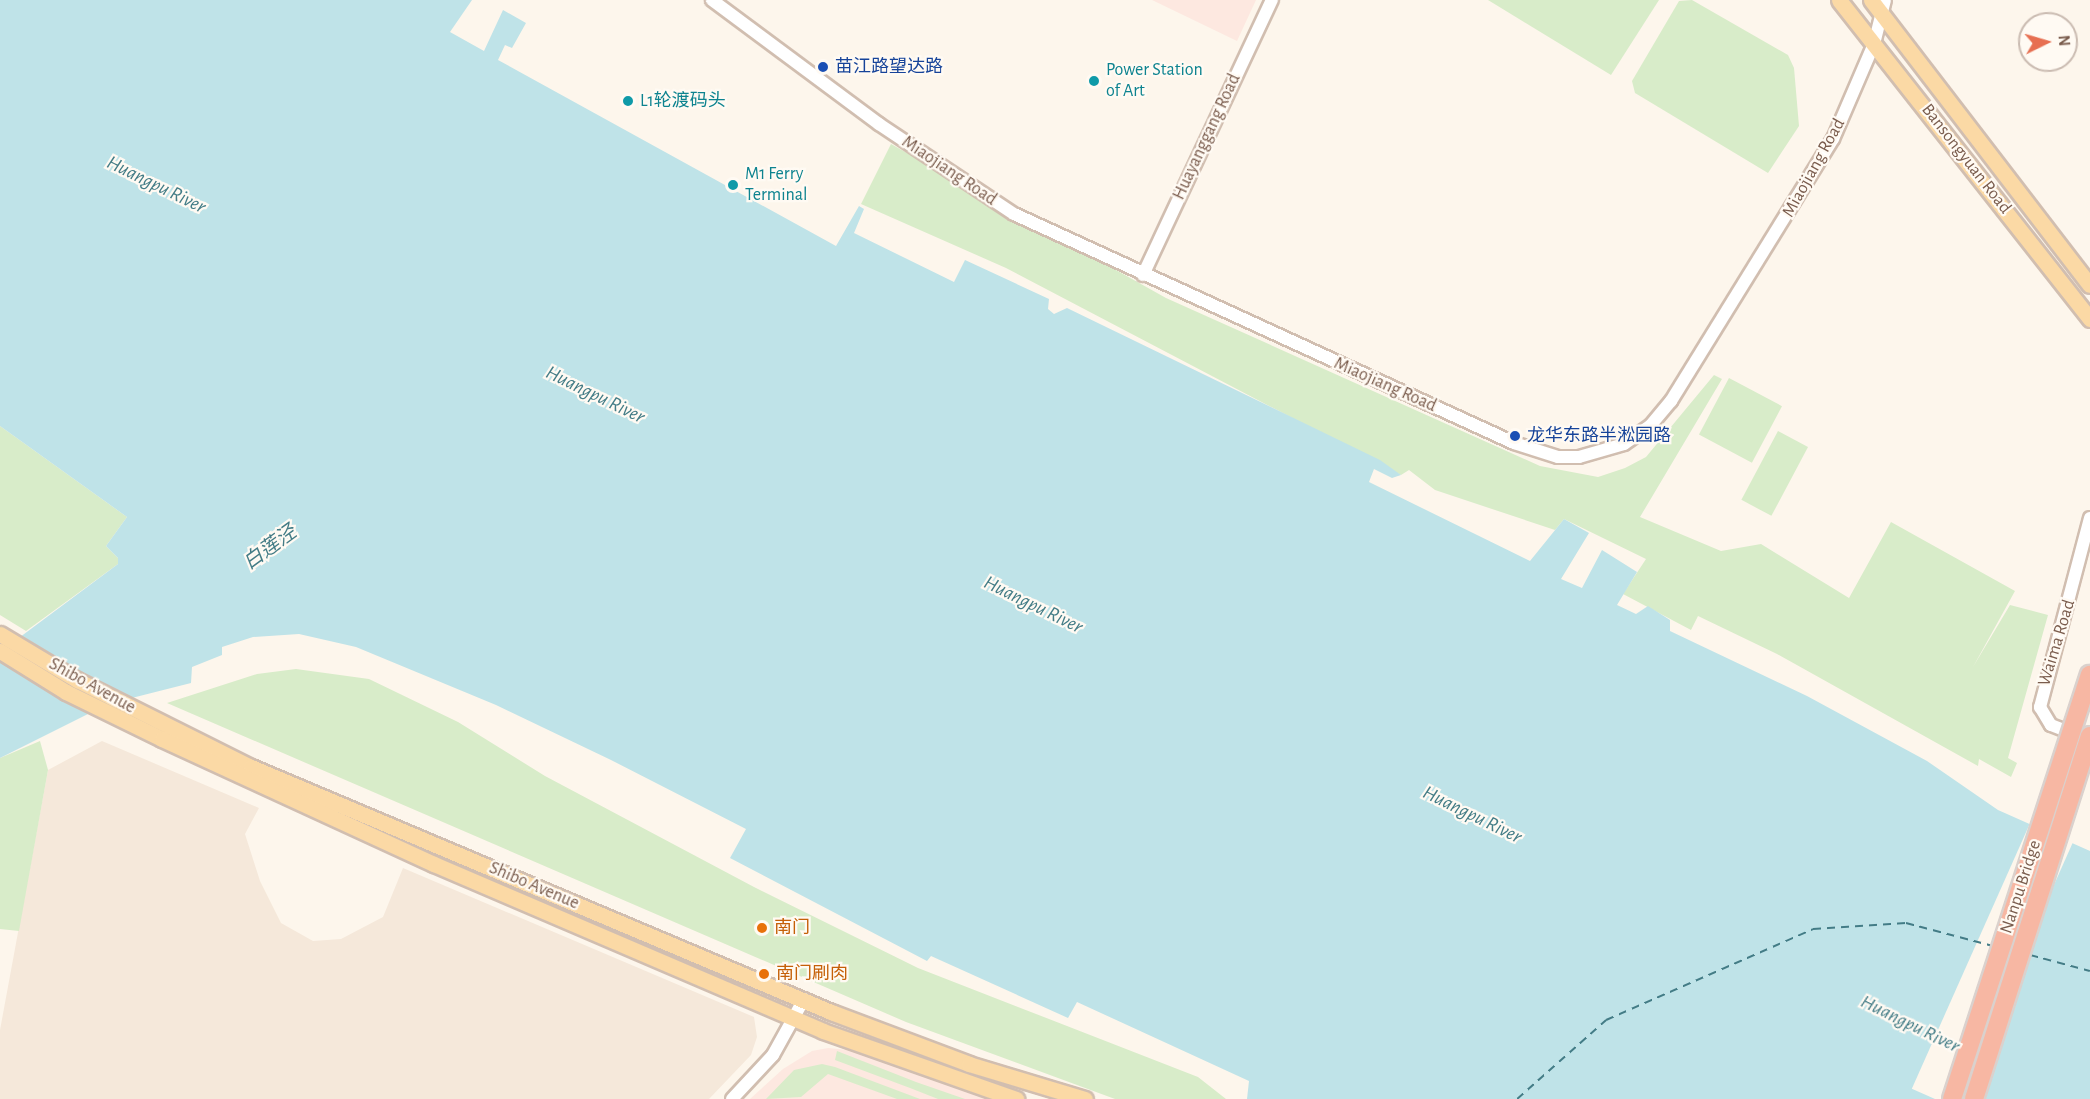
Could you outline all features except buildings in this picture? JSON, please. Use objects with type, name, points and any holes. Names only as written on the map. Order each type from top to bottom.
[{"type":"highway","name":"Nanpu Bridge","points":[[1952,1099],[2090,675]]},
{"type":"highway","name":"Nanpu Bridge","points":[[1974,1099],[2090,738]]},
{"type":"main road","name":"Bansongyuan Road","points":[[1839,0],[2090,319]]},
{"type":"main road","name":"Bansongyuan Road","points":[[1879,4],[2090,285]]},
{"type":"main road","name":"Shibo Avenue","points":[[0,634],[78,680],[248,772],[434,864],[795,1019],[1016,1099]]},
{"type":"main road","name":"Shibo Avenue","points":[[0,651],[66,692],[248,772],[934,1052],[1085,1099]]},
{"type":"street","name":"Miaojiang Road","points":[[712,0],[725,4],[879,124],[1014,214],[1514,443],[1558,457],[1604,452],[1650,426],[1671,401],[1833,139],[1874,44],[1879,4]]},
{"type":"street","name":"Huayanggang Road","points":[[1143,275],[1272,0]]},
{"type":"street","name":"Waima Road","points":[[2090,518],[2040,707],[2050,725],[2090,738]]},
{"type":"street","points":[[732,1099],[773,1055],[795,1019],[804,999]]},
{"type":"shaded area","points":[[1152,0],[1256,0],[1237,41]]},
{"type":"shaded area","points":[[102,741],[259,808],[245,834],[260,881],[281,923],[313,941],[341,939],[383,917],[403,868],[754,1017],[757,1037],[751,1055],[709,1099],[0,1099],[0,1030],[48,770]]},
{"type":"shaded area","points":[[828,1048],[848,1050],[986,1099],[750,1099],[783,1069],[812,1051]]},
{"type":"green space","points":[[1488,0],[1659,0],[1611,75]]},
{"type":"green space","points":[[1692,0],[1788,55],[1794,68],[1799,126],[1768,173],[1635,93],[1632,81],[1679,1]]},
{"type":"green space","points":[[891,144],[1166,298],[1540,466],[1598,477],[1625,468],[1646,457],[1714,375],[1722,379],[1640,517],[1721,551],[1761,544],[1849,598],[1891,522],[2015,591],[1973,667],[2010,605],[2048,615],[2008,758],[2017,763],[2011,777],[1979,759],[1978,766],[1777,654],[1698,616],[1691,630],[1623,594],[1646,559],[1564,519],[1555,530],[1435,490],[1409,470],[1401,475],[1006,268],[861,204]]},
{"type":"green space","points":[[1729,378],[1782,406],[1752,463],[1699,435]]},
{"type":"green space","points":[[0,426],[127,517],[106,546],[118,558],[118,564],[26,631],[0,615]]},
{"type":"green space","points":[[1778,431],[1808,447],[1771,516],[1741,500]]},
{"type":"green space","points":[[296,669],[369,679],[458,722],[545,776],[754,887],[918,968],[1198,1077],[1226,1099],[1115,1099],[906,1022],[167,703],[257,674]]},
{"type":"green space","points":[[40,741],[48,770],[19,931],[0,929],[0,758]]},
{"type":"green space","points":[[837,1051],[965,1099],[938,1099],[835,1060]]},
{"type":"green space","points":[[822,1064],[920,1099],[897,1099],[828,1074],[801,1097],[766,1099],[794,1070]]},
{"type":"water","points":[[0,0],[472,0],[450,32],[484,51],[503,10],[526,23],[512,48],[505,45],[498,60],[836,246],[859,206],[864,209],[854,233],[954,282],[965,260],[1049,299],[1048,309],[1054,314],[1067,308],[1380,460],[1401,475],[1392,478],[1374,469],[1369,482],[1530,561],[1564,519],[1589,533],[1561,579],[1582,588],[1602,550],[1637,572],[1617,605],[1636,614],[1648,606],[1670,620],[1670,631],[1807,696],[1927,761],[1998,810],[2090,851],[2090,1099],[1247,1099],[1249,1081],[1077,1002],[1068,1018],[931,956],[927,961],[730,858],[746,829],[611,760],[496,705],[356,647],[299,634],[253,637],[222,647],[222,655],[192,667],[191,683],[108,704],[0,758],[0,652],[118,564],[118,558],[106,546],[127,517],[0,426]]},
{"type":"pier","points":[[2031,821],[2074,840],[1959,1099],[1935,1099],[1912,1089]]},
{"type":"ferry route","points":[[1517,1099],[1606,1020],[1813,929],[1906,923],[1993,946]]},
{"type":"ferry route","points":[[2030,955],[2090,971]]},
{"type":"place","name":"苗江路望达路","points":[[823,67]]},
{"type":"place","name":"Power Station of Art","points":[[1094,81]]},
{"type":"place","name":"L1轮渡码头","points":[[628,101]]},
{"type":"place","name":"M1 Ferry Terminal","points":[[733,185]]},
{"type":"place","name":"龙华东路半淞园路","points":[[1515,436]]},
{"type":"place","name":"南门","points":[[762,928]]},
{"type":"place","name":"南门刷肉","points":[[764,974]]},
{"type":"water label","name":"Huangpu River","points":[[156,185]]},
{"type":"water label","name":"Huangpu River","points":[[595,395]]},
{"type":"water label","name":"白莲泾","points":[[270,548]]},
{"type":"water label","name":"Huangpu River","points":[[1033,605]]},
{"type":"water label","name":"Huangpu River","points":[[1472,815]]},
{"type":"water label","name":"Huangpu River","points":[[1910,1024]]}]
